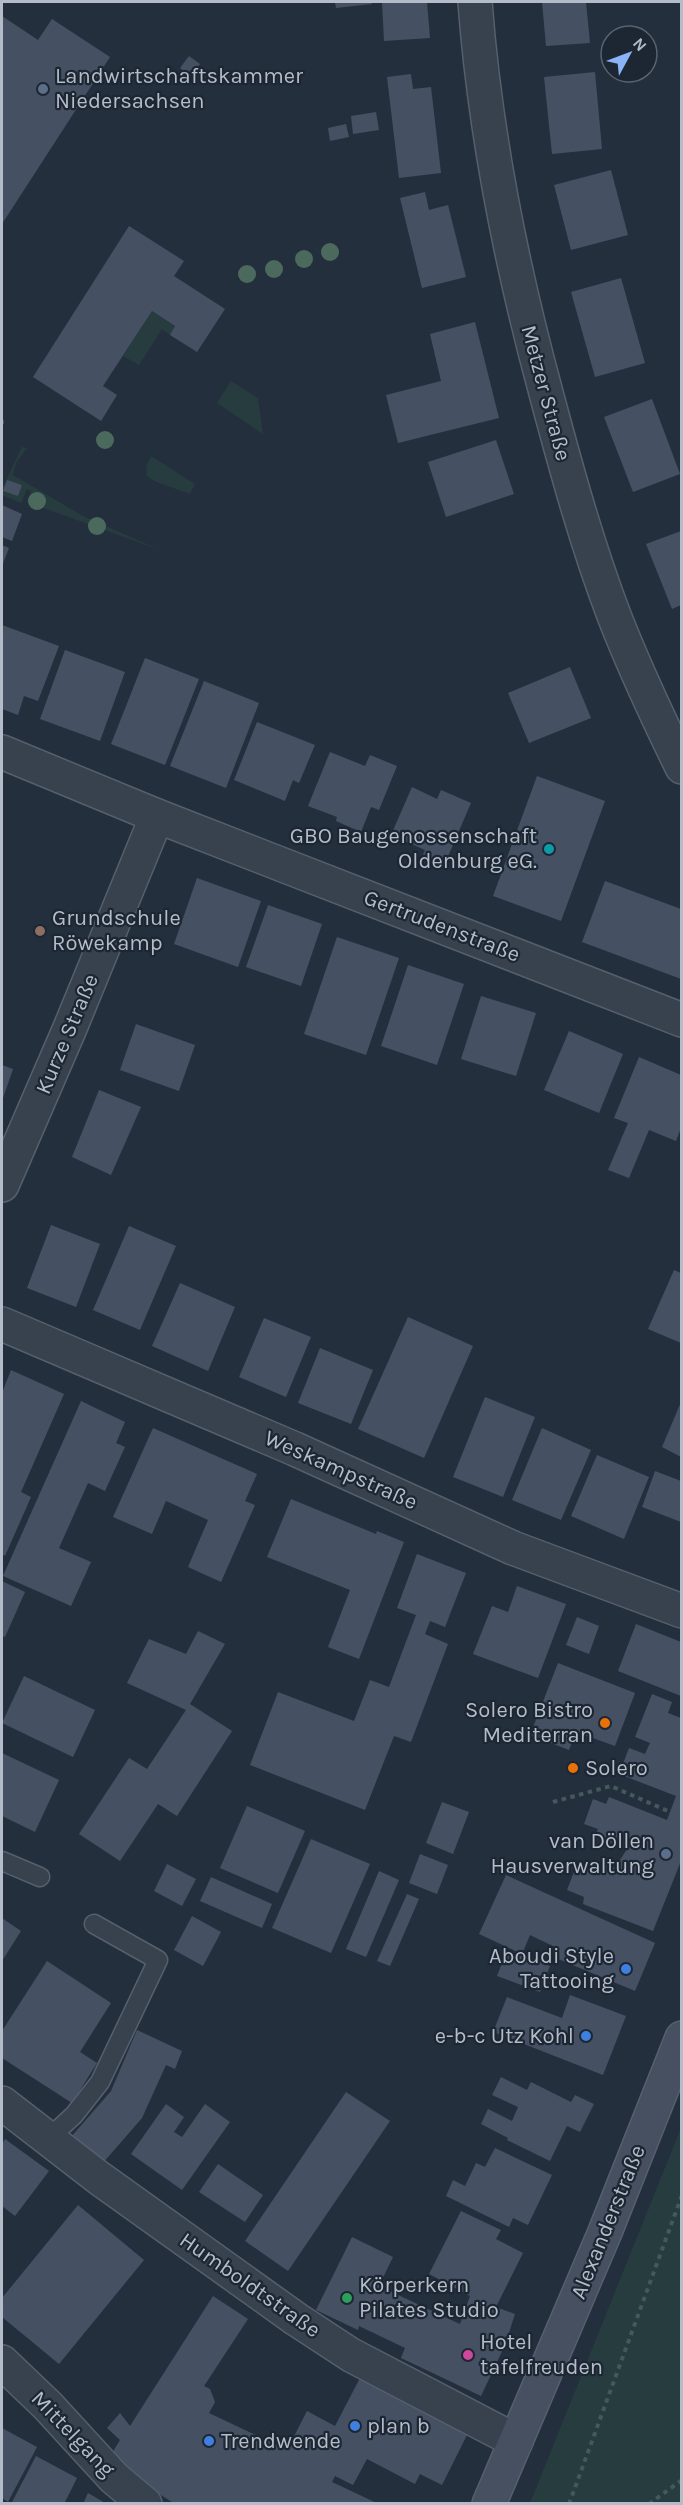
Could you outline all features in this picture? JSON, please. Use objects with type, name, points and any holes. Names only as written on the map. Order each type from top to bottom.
[{"type":"street","name":"Metzer Straße","points":[[474,2],[480,73],[499,196],[526,318],[561,450],[614,617],[681,767]]},
{"type":"street","name":"Gertrudenstraße","points":[[2,752],[158,816],[681,1020]]},
{"type":"street","name":"Kurze Straße","points":[[2,1185],[75,1017],[158,816]]},
{"type":"street","name":"Weskampstraße","points":[[2,1324],[295,1449],[513,1548],[681,1611]]},
{"type":"street","name":"Alexanderstraße","points":[[489,2504],[605,2232],[681,2038]]},
{"type":"street","name":"Humboldtstraße","points":[[2,2103],[296,2319],[351,2355],[516,2442]]},
{"type":"street","name":"Mittelgang","points":[[2,2362],[48,2406],[114,2478],[145,2504]]},
{"type":"lane","points":[[2,1860],[40,1877]]},
{"type":"lane","points":[[48,2139],[74,2115],[100,2082],[158,1960],[94,1924]]},
{"type":"path","points":[[553,1802],[611,1786],[670,1812]]},
{"type":"path","points":[[569,2504],[681,2195]]},
{"type":"path","points":[[649,2504],[681,2480]]},
{"type":"green space","points":[[152,311],[175,326],[170,335],[162,329],[139,365],[123,356]]},
{"type":"green space","points":[[231,381],[258,398],[263,434],[217,403]]},
{"type":"green space","points":[[22,447],[27,448],[16,463],[13,475],[83,516],[160,550],[27,502],[31,491],[27,489],[21,503],[2,495],[2,489]]},
{"type":"green space","points":[[151,456],[195,484],[190,494],[156,482],[147,476],[146,467]]},
{"type":"green space","points":[[681,2128],[681,2503],[530,2503]]},
{"type":"building","points":[[335,2],[371,2],[372,4],[336,8]]},
{"type":"building","points":[[382,2],[427,2],[430,38],[384,41]]},
{"type":"building","points":[[542,2],[586,2],[590,43],[546,46]]},
{"type":"building","points":[[2,16],[38,40],[52,19],[110,57],[2,224]]},
{"type":"building","points":[[189,56],[200,64],[191,76],[180,68]]},
{"type":"building","points":[[595,72],[602,149],[552,154],[544,77]]},
{"type":"building","points":[[411,74],[413,89],[431,87],[441,173],[399,178],[387,77]]},
{"type":"building","points":[[376,112],[379,130],[353,134],[351,116]]},
{"type":"building","points":[[346,124],[349,137],[330,141],[328,128]]},
{"type":"building","points":[[611,170],[628,235],[571,250],[554,185]]},
{"type":"building","points":[[425,192],[429,210],[448,205],[466,277],[422,288],[400,198]]},
{"type":"building","points":[[129,226],[184,261],[174,276],[225,309],[197,352],[170,335],[175,326],[152,311],[103,386],[117,395],[101,421],[33,377]]},
{"type":"building","points":[[621,278],[645,363],[595,377],[571,292]]},
{"type":"building","points":[[475,322],[499,418],[398,443],[386,395],[441,381],[430,334]]},
{"type":"building","points":[[652,399],[680,474],[633,492],[604,417]]},
{"type":"building","points":[[496,440],[514,494],[446,517],[428,462]]},
{"type":"building","points":[[7,480],[22,485],[18,496],[3,491]]},
{"type":"building","points":[[2,505],[22,514],[12,541],[2,537]]},
{"type":"building","points":[[681,531],[681,605],[672,609],[646,544]]},
{"type":"building","points":[[2,545],[9,548],[2,566]]},
{"type":"building","points":[[2,625],[59,646],[38,701],[24,696],[18,715],[2,709]]},
{"type":"building","points":[[65,650],[125,672],[100,741],[40,719]]},
{"type":"building","points":[[145,658],[199,679],[165,765],[111,744]]},
{"type":"building","points":[[570,667],[591,718],[529,743],[508,693]]},
{"type":"building","points":[[204,681],[259,703],[226,788],[170,766]]},
{"type":"building","points":[[257,722],[315,745],[299,783],[293,780],[285,801],[234,780]]},
{"type":"building","points":[[330,752],[365,766],[370,755],[397,766],[379,810],[371,807],[361,832],[336,821],[337,817],[308,806]]},
{"type":"building","name":"GBO Baugenossenschaft Oldenburg eG.","points":[[537,776],[605,801],[561,921],[493,896]]},
{"type":"building","points":[[412,787],[437,799],[441,790],[471,803],[443,868],[421,859],[425,850],[391,835]]},
{"type":"building","points":[[197,878],[261,901],[238,967],[174,944]]},
{"type":"building","points":[[605,881],[681,909],[681,979],[582,942]]},
{"type":"building","points":[[268,905],[322,924],[301,986],[246,967]]},
{"type":"building","points":[[337,937],[399,958],[366,1055],[304,1034]]},
{"type":"building","points":[[408,965],[464,984],[437,1065],[381,1046]]},
{"type":"building","points":[[481,996],[536,1013],[516,1076],[461,1059]]},
{"type":"building","points":[[136,1024],[195,1045],[179,1091],[120,1070]]},
{"type":"building","points":[[569,1031],[623,1054],[599,1113],[544,1090]]},
{"type":"building","points":[[639,1057],[681,1075],[681,1128],[676,1141],[649,1130],[629,1178],[608,1170],[628,1123],[614,1118]]},
{"type":"building","points":[[2,1065],[13,1069],[2,1101]]},
{"type":"building","points":[[99,1090],[141,1107],[111,1175],[72,1157]]},
{"type":"building","points":[[51,1225],[100,1244],[76,1307],[27,1288]]},
{"type":"building","points":[[129,1226],[176,1246],[140,1330],[93,1310]]},
{"type":"building","points":[[674,1270],[681,1273],[681,1343],[648,1329]]},
{"type":"building","points":[[180,1283],[235,1307],[208,1371],[152,1346]]},
{"type":"building","points":[[408,1317],[473,1346],[424,1458],[358,1429]]},
{"type":"building","points":[[264,1318],[311,1337],[286,1397],[239,1377]]},
{"type":"building","points":[[320,1348],[373,1370],[351,1424],[298,1403]]},
{"type":"building","points":[[11,1370],[64,1394],[21,1492],[31,1497],[5,1556],[2,1554],[2,1393]]},
{"type":"building","points":[[485,1397],[535,1417],[503,1497],[453,1477]]},
{"type":"building","points":[[81,1401],[125,1422],[116,1443],[125,1447],[105,1491],[88,1483],[59,1548],[91,1562],[71,1606],[3,1576]]},
{"type":"building","points":[[681,1402],[681,1457],[662,1447]]},
{"type":"building","points":[[153,1428],[257,1474],[245,1501],[255,1505],[221,1582],[188,1567],[208,1520],[166,1501],[152,1534],[113,1517]]},
{"type":"building","points":[[542,1428],[591,1450],[561,1520],[512,1500]]},
{"type":"building","points":[[597,1455],[649,1477],[624,1539],[571,1516]]},
{"type":"building","points":[[655,1471],[681,1481],[681,1522],[642,1507]]},
{"type":"building","points":[[291,1499],[376,1534],[377,1531],[404,1542],[359,1659],[328,1647],[350,1590],[267,1557]]},
{"type":"building","points":[[417,1554],[466,1573],[445,1627],[430,1621],[425,1634],[448,1644],[411,1742],[394,1736],[365,1810],[250,1765],[278,1692],[354,1721],[370,1680],[389,1687],[416,1615],[397,1608]]},
{"type":"building","points":[[2,1581],[25,1592],[5,1637],[2,1636]]},
{"type":"building","points":[[517,1586],[566,1604],[538,1678],[473,1654],[492,1606],[508,1612]]},
{"type":"building","points":[[577,1617],[599,1626],[589,1654],[566,1645]]},
{"type":"building","points":[[636,1624],[681,1642],[681,1696],[618,1671]]},
{"type":"building","points":[[198,1631],[225,1644],[190,1704],[232,1731],[177,1816],[158,1804],[120,1861],[79,1834],[129,1758],[147,1769],[186,1710],[127,1683],[149,1639],[186,1654]]},
{"type":"building","points":[[558,1663],[635,1693],[615,1746],[576,1732],[569,1750],[530,1735]]},
{"type":"building","points":[[24,1676],[95,1710],[73,1757],[2,1723]]},
{"type":"building","points":[[652,1694],[672,1702],[668,1713],[681,1718],[681,1861],[653,1931],[583,1904],[584,1897],[567,1890],[577,1864],[598,1872],[601,1863],[615,1868],[627,1849],[595,1836],[598,1829],[584,1824],[593,1799],[606,1804],[609,1797],[667,1820],[676,1796],[619,1774],[629,1748],[645,1754],[650,1743],[635,1737]]},
{"type":"building","points":[[2,1753],[59,1780],[35,1832],[2,1816]]},
{"type":"building","points":[[442,1802],[469,1812],[453,1854],[426,1843]]},
{"type":"building","points":[[247,1806],[305,1831],[278,1893],[220,1868]]},
{"type":"building","points":[[311,1839],[370,1864],[331,1953],[272,1928]]},
{"type":"building","points":[[420,1854],[448,1865],[437,1894],[409,1883]]},
{"type":"building","points":[[167,1864],[196,1879],[182,1906],[154,1891]]},
{"type":"building","points":[[379,1871],[399,1880],[366,1957],[346,1949]]},
{"type":"building","points":[[506,1875],[655,1943],[635,1991],[551,1956],[555,1947],[530,1935],[522,1954],[479,1934]]},
{"type":"building","points":[[211,1877],[272,1904],[262,1928],[200,1901]]},
{"type":"building","points":[[407,1894],[419,1899],[390,1966],[377,1961]]},
{"type":"building","points":[[192,1916],[221,1932],[203,1966],[174,1950]]},
{"type":"building","points":[[2,1918],[21,1931],[2,1961]]},
{"type":"building","points":[[507,1950],[550,1966],[540,1992],[497,1976]]},
{"type":"building","points":[[47,1961],[111,2003],[80,2052],[97,2063],[72,2103],[2,2058],[2,2031]]},
{"type":"building","name":"e-b-c Utz Kohl","points":[[570,1995],[626,2016],[603,2075],[493,2032],[507,1997],[562,2018]]},
{"type":"building","points":[[137,2030],[182,2051],[175,2069],[166,2065],[142,2118],[102,2164],[71,2137],[111,2091]]},
{"type":"building","points":[[501,2077],[527,2090],[531,2082],[571,2102],[575,2095],[594,2104],[580,2132],[567,2126],[550,2161],[507,2140],[508,2138],[481,2124],[488,2109],[512,2121],[518,2107],[492,2095]]},
{"type":"building","points":[[346,2092],[390,2121],[288,2271],[245,2241]]},
{"type":"building","points":[[166,2104],[184,2117],[174,2132],[182,2137],[205,2104],[230,2122],[182,2190],[131,2154]]},
{"type":"building","points":[[5,2139],[49,2171],[15,2216],[2,2206],[2,2144]]},
{"type":"building","points":[[495,2148],[552,2175],[528,2225],[513,2218],[509,2227],[446,2196],[453,2180],[465,2186],[476,2163],[485,2167]]},
{"type":"building","points":[[218,2164],[263,2195],[245,2222],[199,2192]]},
{"type":"building","points":[[78,2205],[144,2260],[59,2364],[2,2317],[2,2298]]},
{"type":"building","points":[[461,2211],[501,2230],[496,2239],[523,2253],[496,2307],[515,2314],[505,2345],[481,2396],[401,2358],[405,2348],[359,2326],[358,2330],[316,2310],[352,2237],[393,2257],[379,2286],[460,2324],[470,2296],[429,2274]]},
{"type":"building","points":[[213,2296],[248,2319],[204,2386],[210,2389],[215,2402],[209,2413],[287,2450],[307,2411],[335,2426],[360,2378],[468,2433],[442,2485],[420,2474],[415,2484],[367,2459],[353,2485],[335,2476],[332,2482],[379,2504],[175,2504],[136,2479],[111,2455],[120,2440],[107,2428],[120,2413],[130,2426]]},
{"type":"building","points":[[2,2428],[37,2447],[8,2502],[2,2498]]},
{"type":"building","points":[[36,2456],[77,2478],[64,2504],[11,2504]]},
{"type":"building","points":[[88,2493],[107,2504],[83,2504]]},
{"type":"place","name":"Landwirtschaftskammer Niedersachsen","points":[[43,89]]},
{"type":"place","name":"GBO Baugenossenschaft Oldenburg eG.","points":[[549,849]]},
{"type":"place","name":"Grundschule Röwekamp","points":[[40,931]]},
{"type":"place","name":"Solero Bistro Mediterran","points":[[605,1723]]},
{"type":"place","name":"Solero","points":[[573,1768]]},
{"type":"place","name":"van Döllen Hausverwaltung","points":[[666,1854]]},
{"type":"place","name":"Aboudi Style Tattooing","points":[[626,1969]]},
{"type":"place","name":"e-b-c Utz Kohl","points":[[586,2036]]},
{"type":"place","name":"Körperkern Pilates Studio","points":[[347,2298]]},
{"type":"place","name":"Hotel tafelfreuden","points":[[468,2355]]},
{"type":"place","name":"plan b","points":[[355,2426]]},
{"type":"place","name":"Trendwende","points":[[209,2441]]}]
